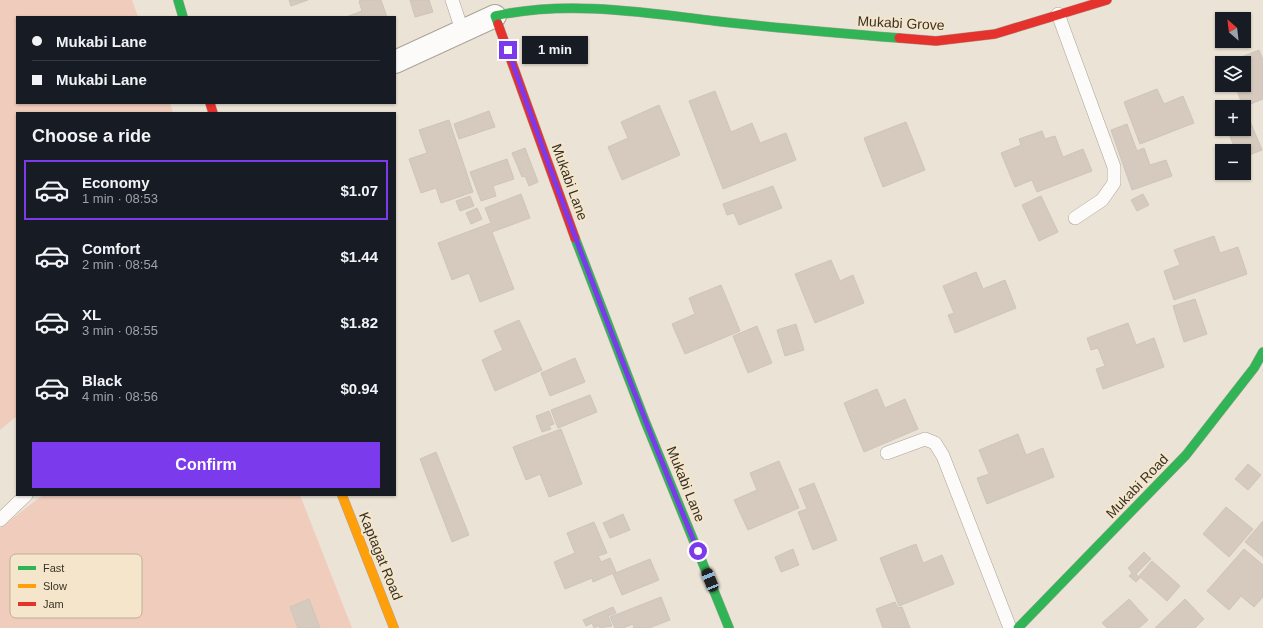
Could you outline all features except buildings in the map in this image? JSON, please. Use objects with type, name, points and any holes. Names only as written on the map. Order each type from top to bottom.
[{"type":"street","points":[[178,0],[184,16]]},
{"type":"street","name":"Mukabi Grove","points":[[495,16],[527,8],[569,5],[785,28],[936,41],[994,34],[1107,0]]},
{"type":"street","points":[[396,62],[495,16]]},
{"type":"street","name":"Mukabi Lane","points":[[495,16],[566,215],[645,421],[729,628]]},
{"type":"street","name":"Mukabi Road","points":[[1018,628],[1186,454],[1254,368],[1263,352]]},
{"type":"street","name":"Kaptagat Road","points":[[342,496],[394,628]]},
{"type":"lane","points":[[452,0],[462,30]]},
{"type":"lane","points":[[1058,14],[1114,167],[1114,183],[1102,200],[1075,218]]},
{"type":"lane","points":[[887,453],[925,439],[935,442],[943,456],[1010,628]]},
{"type":"lane","points":[[0,520],[25,496]]},
{"type":"shaded area","points":[[0,0],[132,0],[138,16],[16,16],[16,104],[170,104],[173,112],[16,112],[16,417],[0,430]]},
{"type":"shaded area","points":[[42,496],[300,496],[352,628],[0,628],[0,528]]},
{"type":"traffic: fast","points":[[178,0],[183,16]]},
{"type":"traffic: fast","points":[[498,24],[495,16],[522,11],[576,8],[632,11],[761,26],[899,38]]},
{"type":"traffic: fast","points":[[575,238],[645,421],[729,628]]},
{"type":"traffic: fast","points":[[1018,628],[1186,455],[1254,368],[1263,352]]},
{"type":"traffic: slow","points":[[342,496],[394,628]]},
{"type":"traffic: jam","points":[[899,38],[936,41],[995,34],[1107,0]]},
{"type":"traffic: jam","points":[[498,24],[575,238]]},
{"type":"traffic: jam","points":[[210,104],[213,112]]},
{"type":"route","points":[[508,50],[566,215],[645,421],[698,551]]}]
